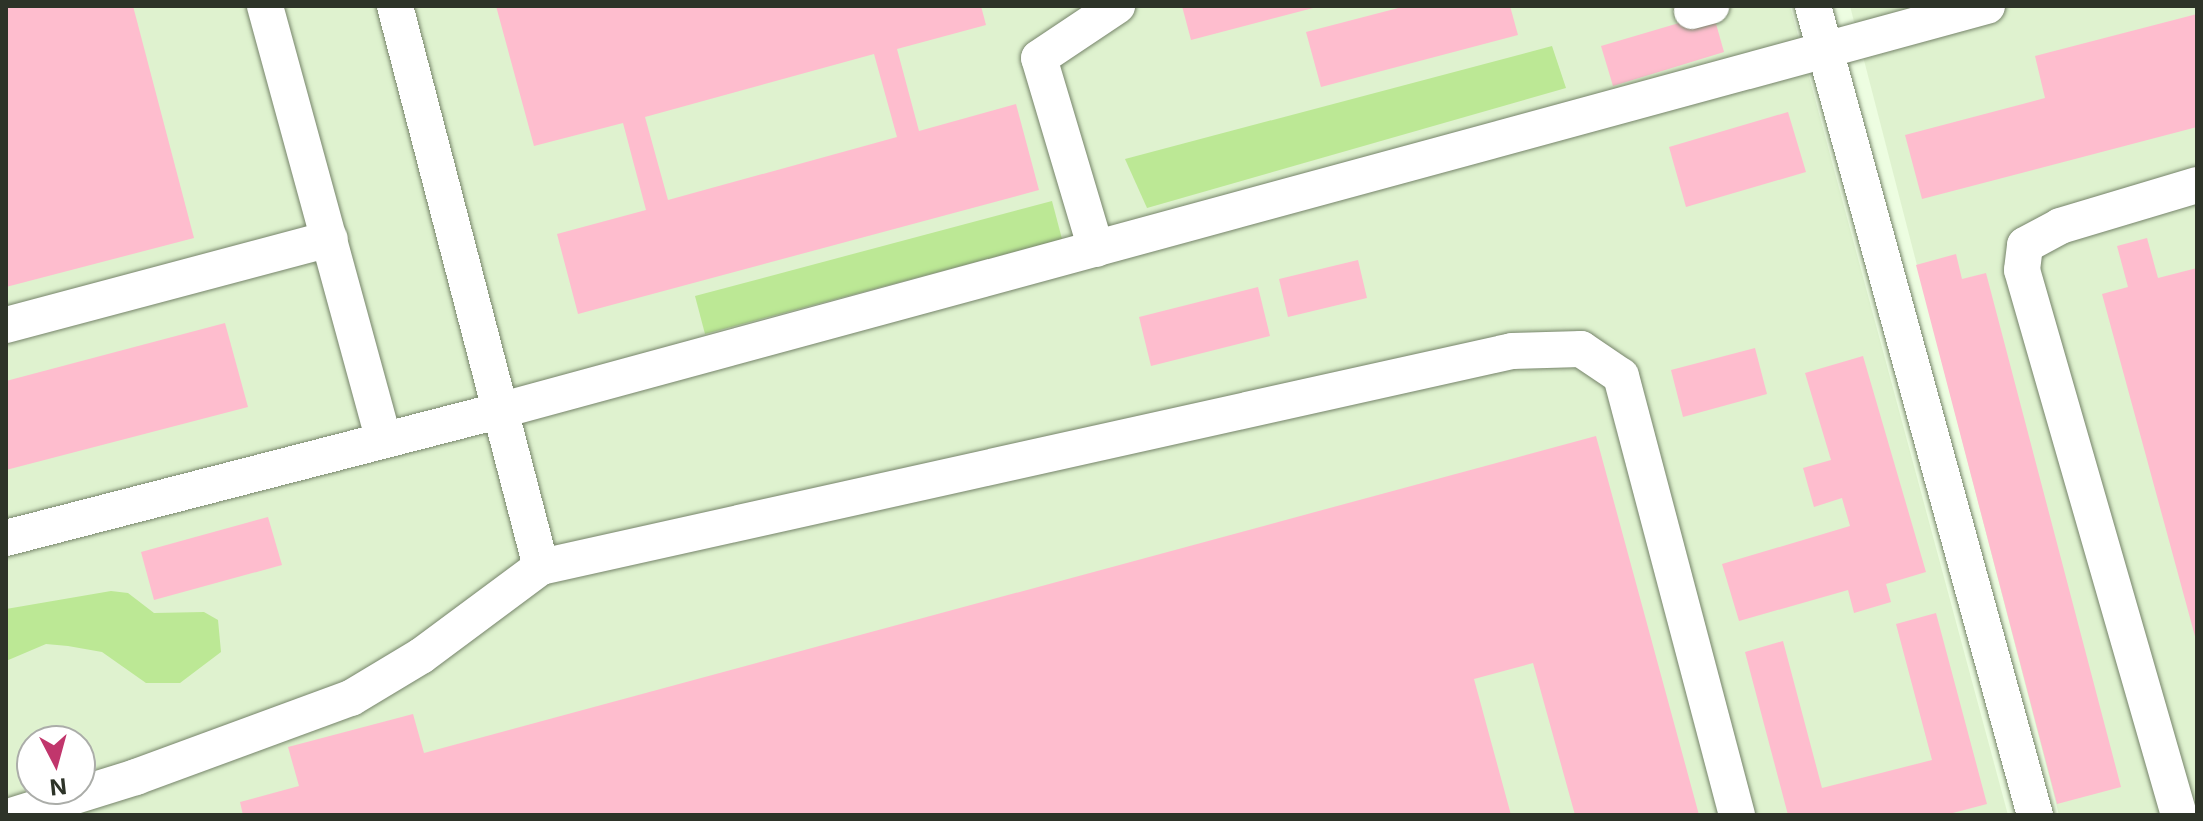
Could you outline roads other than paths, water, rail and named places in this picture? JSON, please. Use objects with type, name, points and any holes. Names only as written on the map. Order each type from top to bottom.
[{"type":"street","points":[[265,6],[384,440]]},
{"type":"street","points":[[395,6],[541,567]]},
{"type":"street","points":[[1096,249],[1039,58],[1068,21],[1117,6]]},
{"type":"street","points":[[1813,6],[2035,815]]},
{"type":"street","points":[[6,538],[502,410],[1827,52],[1940,12],[1987,6]]},
{"type":"street","points":[[2179,815],[2022,270],[2025,245],[2060,226],[2197,185]]},
{"type":"street","points":[[6,325],[330,239]]},
{"type":"street","points":[[14,815],[136,777],[351,698],[421,656],[541,567],[1512,351],[1581,349],[1621,376],[1737,815]]}]
